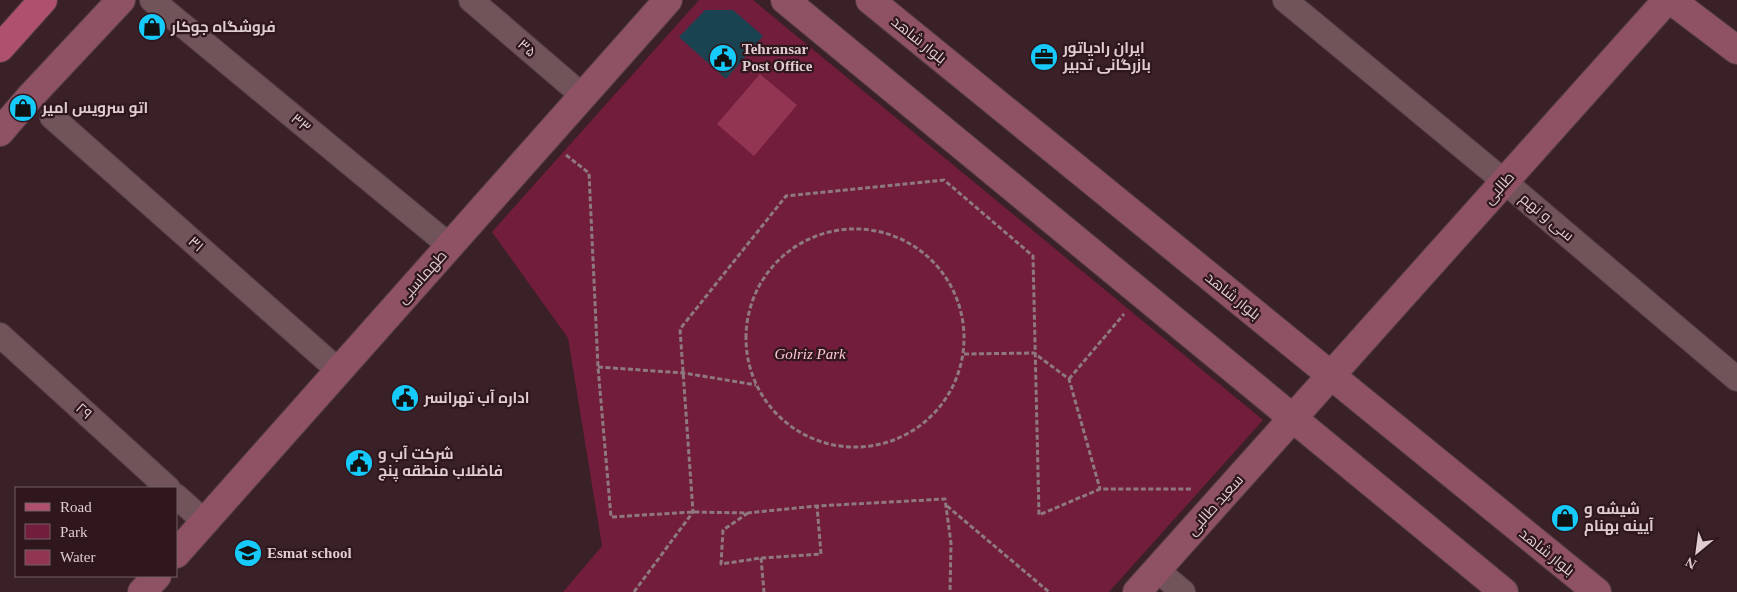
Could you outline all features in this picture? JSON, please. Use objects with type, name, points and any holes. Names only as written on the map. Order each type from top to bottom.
[{"type":"main road","points":[[0,48],[43,0]]},
{"type":"main road","points":[[0,132],[30,97],[121,0]]},
{"type":"main road","name":"طهماسبی","points":[[178,552],[668,0]]},
{"type":"main road","points":[[786,0],[1504,592]]},
{"type":"main road","name":"بلوار شاهد","points":[[870,0],[1597,592]]},
{"type":"main road","points":[[1669,0],[1737,50]]},
{"type":"main road","name":"طالبی","points":[[1293,418],[1669,0]]},
{"type":"main road","name":"سعید طالبی","points":[[1137,592],[1293,418]]},
{"type":"main road","points":[[142,592],[156,577]]},
{"type":"street","name":"۳۳","points":[[152,0],[450,246]]},
{"type":"street","name":"۳۵","points":[[471,0],[583,96]]},
{"type":"street","name":"سی و نهم","points":[[1285,0],[1505,182],[1737,379]]},
{"type":"street","name":"۳۱","points":[[52,117],[339,371]]},
{"type":"street","name":"۲۹","points":[[0,335],[167,487]]},
{"type":"street","points":[[178,498],[205,522]]},
{"type":"street","points":[[1157,570],[1183,592]]},
{"type":"path","points":[[562,151],[588,172],[598,367],[612,517],[693,512],[748,513],[817,506],[945,499],[951,543],[950,592]]},
{"type":"path","points":[[634,592],[693,512],[680,329],[786,196],[944,180],[1033,256],[1039,515],[1100,489],[1202,489]]},
{"type":"path","points":[[848,229],[886,234],[920,250],[946,278],[961,312],[964,354],[955,383],[936,412],[910,433],[878,445],[843,447],[810,438],[782,420],[760,393],[757,385],[748,361],[746,324],[757,288],[780,258],[812,238],[848,229]]},
{"type":"path","points":[[1069,379],[1129,308]]},
{"type":"path","points":[[964,354],[1034,353],[1069,379],[1100,489]]},
{"type":"path","points":[[598,367],[684,373],[757,385]]},
{"type":"path","points":[[748,513],[723,530],[722,564],[761,558],[821,554],[817,506]]},
{"type":"path","points":[[946,506],[1049,592]]},
{"type":"path","points":[[761,558],[764,592]]},
{"type":"green space","name":"Golriz Park","points":[[699,0],[753,0],[1263,420],[1109,592],[563,592],[602,546],[568,338],[492,232]]},
{"type":"water","points":[[760,74],[797,105],[754,156],[717,124]]},
{"type":"building","name":"Tehransar Post Office","points":[[705,10],[733,10],[763,36],[726,79],[679,37]]},
{"type":"place","name":"فروشگاه جوکار","points":[[152,27]]},
{"type":"place","name":"ایران رادیاتور بازرگانی تدبیر","points":[[1044,57]]},
{"type":"place","name":"Tehransar Post Office","points":[[723,58]]},
{"type":"place","name":"اتو سرویس امیر","points":[[23,108]]},
{"type":"place","name":"اداره آب تهرانسر","points":[[405,398]]},
{"type":"place","name":"شرکت آب و فاضلاب منطقه پنج","points":[[359,463]]},
{"type":"place","name":"شیشه و آیینه بهنام","points":[[1565,518]]},
{"type":"place","name":"Esmat school","points":[[248,553]]}]
